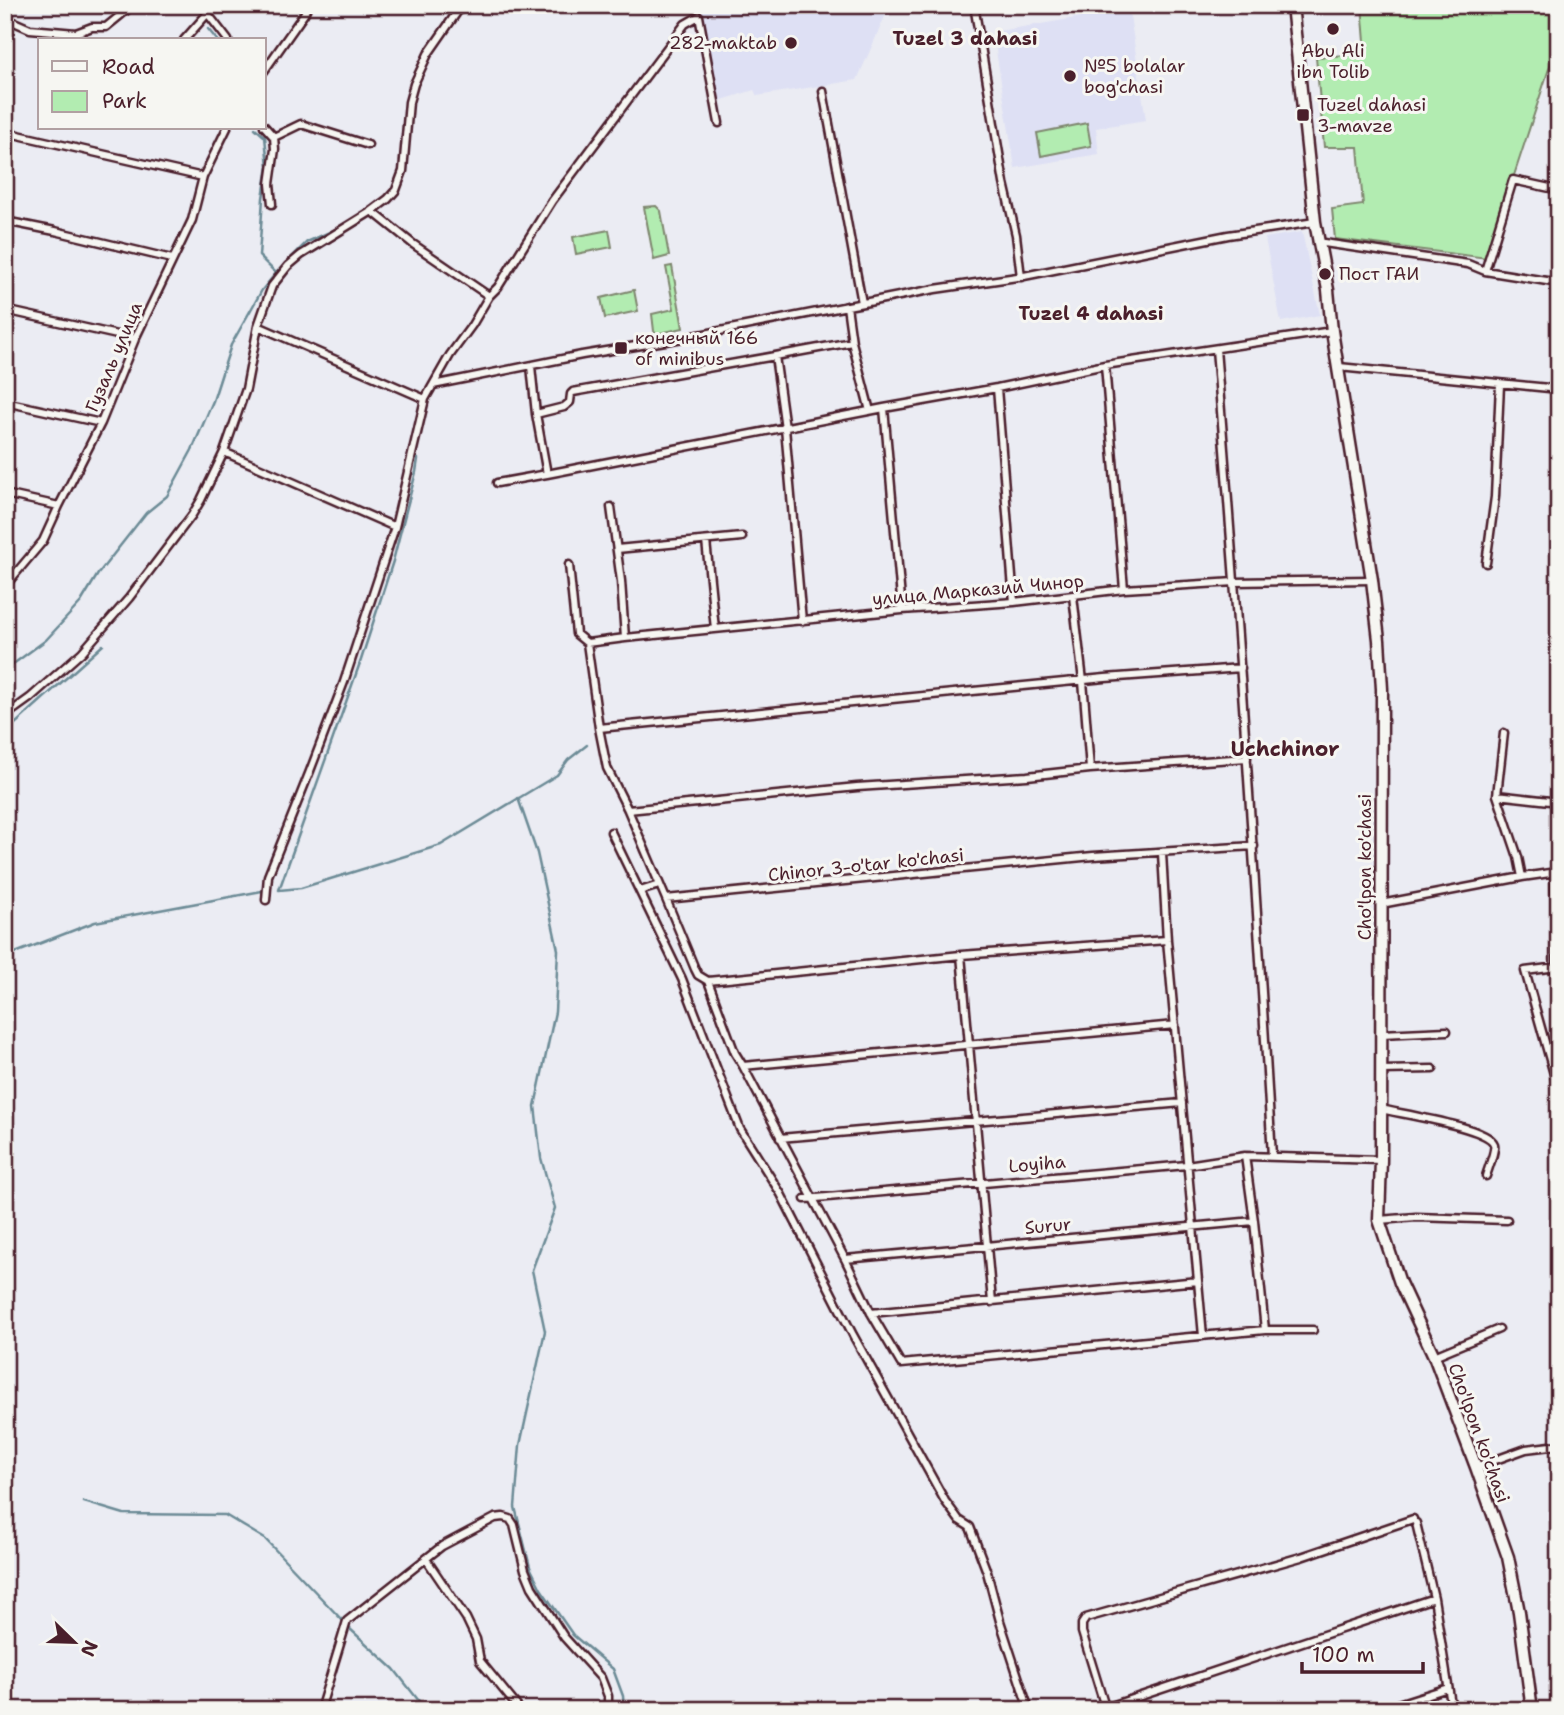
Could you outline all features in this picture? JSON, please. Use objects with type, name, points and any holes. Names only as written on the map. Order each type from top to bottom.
[{"type":"main road","name":"Cho'lpon ko'chasi","points":[[1292,5],[1314,222],[1328,290],[1379,640],[1382,689],[1379,1220],[1400,1283],[1434,1356],[1508,1557],[1519,1612],[1532,1710]]},
{"type":"street","points":[[5,18],[30,29],[76,33],[92,27],[106,27],[133,5]]},
{"type":"street","points":[[201,5],[227,38]]},
{"type":"street","points":[[266,68],[308,5]]},
{"type":"street","points":[[974,5],[1004,183],[1016,234],[1021,276]]},
{"type":"street","points":[[5,716],[30,698],[82,652],[129,598],[192,516],[224,452],[246,389],[258,326],[272,286],[288,266],[307,250],[373,211],[388,199],[399,185],[414,84],[428,54],[458,7]]},
{"type":"street","points":[[186,38],[208,13]]},
{"type":"street","points":[[266,900],[268,876],[344,682],[395,527],[425,399],[433,384],[552,201],[685,24],[699,16],[719,123]]},
{"type":"street","points":[[822,91],[862,303]]},
{"type":"street","points":[[274,137],[301,124],[368,145]]},
{"type":"street","points":[[266,128],[274,137],[275,149],[270,184],[272,204]]},
{"type":"street","name":"Гузаль улица","points":[[5,586],[43,541],[101,423],[135,339],[192,220],[203,177],[226,130]]},
{"type":"street","points":[[5,132],[203,177]]},
{"type":"street","points":[[1485,271],[1513,180],[1559,190]]},
{"type":"street","points":[[373,211],[413,244],[489,296]]},
{"type":"street","points":[[5,221],[172,259]]},
{"type":"street","points":[[433,384],[934,289],[1021,276],[1228,235],[1314,222]]},
{"type":"street","points":[[1317,242],[1468,264],[1485,271],[1559,283]]},
{"type":"street","points":[[848,306],[852,342],[870,411]]},
{"type":"street","points":[[5,310],[135,339]]},
{"type":"street","points":[[258,326],[425,399]]},
{"type":"street","points":[[497,483],[998,388],[1105,365],[1332,331]]},
{"type":"street","points":[[536,414],[564,407],[570,402],[573,392],[852,342]]},
{"type":"street","points":[[1216,349],[1254,846],[1272,1156]]},
{"type":"street","points":[[775,356],[785,428],[802,621]]},
{"type":"street","points":[[1105,365],[1124,589]]},
{"type":"street","points":[[531,366],[544,475]]},
{"type":"street","points":[[1339,367],[1559,389]]},
{"type":"street","points":[[1486,563],[1495,497],[1500,384]]},
{"type":"street","points":[[998,388],[1014,601]]},
{"type":"street","points":[[5,402],[101,423]]},
{"type":"street","points":[[884,408],[902,610]]},
{"type":"street","points":[[224,452],[395,527]]},
{"type":"street","points":[[5,494],[59,506]]},
{"type":"street","points":[[611,507],[625,638]]},
{"type":"street","points":[[617,549],[742,537]]},
{"type":"street","points":[[706,541],[715,629]]},
{"type":"street","points":[[569,565],[576,634],[587,643],[607,768],[628,810],[698,975],[708,981],[961,956],[1167,940]]},
{"type":"street","name":"улица Марказий Чинор","points":[[587,643],[1124,589],[1235,582],[1372,580]]},
{"type":"street","points":[[1073,596],[1090,769]]},
{"type":"street","points":[[599,727],[1241,668]]},
{"type":"street","points":[[1504,733],[1497,795],[1522,877]]},
{"type":"street","points":[[628,810],[857,787],[1247,758]]},
{"type":"street","points":[[1497,795],[1559,803]]},
{"type":"street","points":[[611,832],[682,979],[740,1129],[780,1194],[853,1335],[945,1501],[959,1520],[970,1527],[987,1572],[1029,1710]]},
{"type":"street","name":"Chinor 3-o'tar ko'chasi","points":[[666,899],[1093,856],[1254,846]]},
{"type":"street","points":[[1162,853],[1167,940],[1203,1336]]},
{"type":"street","points":[[1381,904],[1557,872],[1557,967],[1525,971],[1559,1092]]},
{"type":"street","points":[[640,891],[659,884]]},
{"type":"street","points":[[961,956],[992,1302]]},
{"type":"street","points":[[708,981],[735,1054],[809,1199],[845,1259],[871,1313],[901,1364],[1265,1330],[1313,1331]]},
{"type":"street","points":[[743,1066],[1175,1025]]},
{"type":"street","points":[[1381,1034],[1447,1031]]},
{"type":"street","points":[[1381,1070],[1433,1069]]},
{"type":"street","points":[[780,1138],[1182,1102]]},
{"type":"street","points":[[1381,1109],[1467,1128],[1485,1135],[1494,1143],[1486,1176]]},
{"type":"street","points":[[1245,1156],[1265,1330]]},
{"type":"street","name":"Loyiha","points":[[809,1199],[1187,1165],[1245,1156],[1381,1160]]},
{"type":"street","points":[[1379,1220],[1416,1217],[1507,1220]]},
{"type":"street","name":"Surur","points":[[845,1259],[1254,1221]]},
{"type":"street","points":[[871,1313],[1198,1281]]},
{"type":"street","points":[[1434,1356],[1499,1329]]},
{"type":"street","points":[[1476,1467],[1526,1449],[1559,1445]]},
{"type":"street","points":[[320,1710],[347,1621],[442,1546],[495,1518],[503,1517],[514,1525],[532,1587],[564,1637],[601,1678],[608,1696],[608,1710]]},
{"type":"street","points":[[1434,1598],[1102,1709],[1082,1632],[1082,1624],[1086,1618],[1301,1557],[1415,1521],[1434,1598],[1452,1710]]},
{"type":"street","points":[[426,1559],[466,1618],[476,1639],[480,1661],[520,1710]]},
{"type":"street","points":[[1379,1710],[1448,1688]]},
{"type":"shaded area","name":"282-maktab","points":[[701,5],[890,5],[857,80],[757,96],[754,90],[719,101]]},
{"type":"shaded area","name":"№5 bolalar bog'chasi","points":[[1129,9],[1146,120],[1096,128],[1099,154],[1015,168],[993,32]]},
{"type":"shaded area","points":[[1302,232],[1320,315],[1281,322],[1265,238]]},
{"type":"green space","points":[[1362,5],[1559,5],[1559,38],[1487,258],[1335,239],[1332,209],[1363,205],[1358,147],[1324,147],[1316,57],[1366,54]]},
{"type":"green space","points":[[1087,123],[1091,146],[1041,156],[1037,133]]},
{"type":"green space","points":[[656,206],[661,211],[669,256],[654,260],[644,207]]},
{"type":"green space","points":[[609,230],[612,247],[576,254],[573,237]]},
{"type":"green space","points":[[672,266],[683,328],[656,334],[652,314],[674,309],[666,267]]},
{"type":"green space","points":[[634,290],[638,311],[605,318],[601,298]]},
{"type":"waterway","points":[[208,29],[215,38]]},
{"type":"waterway","points":[[5,670],[46,640],[81,602],[98,574],[146,513],[167,496],[192,450],[213,401],[231,345],[262,290],[276,273],[259,256],[268,166],[265,137],[257,130]]},
{"type":"waterway","points":[[276,273],[307,242],[341,227]]},
{"type":"waterway","points":[[418,459],[393,561],[361,660],[279,890],[301,888],[441,845],[557,775],[568,760],[587,745]]},
{"type":"waterway","points":[[5,733],[103,645]]},
{"type":"waterway","points":[[518,798],[537,853],[558,950],[555,1012],[535,1106],[541,1158],[555,1208],[532,1270],[545,1331],[520,1445],[515,1507],[530,1567],[541,1589],[573,1635],[613,1669],[623,1696],[624,1710]]},
{"type":"waterway","points":[[5,957],[95,922],[262,891]]},
{"type":"waterway","points":[[84,1502],[124,1514],[225,1515],[265,1539],[343,1621]]},
{"type":"waterway","points":[[349,1628],[394,1669],[426,1710]]},
{"type":"place","name":"Abu Ali ibn Tolib","points":[[1333,29]]},
{"type":"place","name":"282-maktab","points":[[791,43]]},
{"type":"place","name":"№5 bolalar bog'chasi","points":[[1070,76]]},
{"type":"place","name":"Tuzel dahasi 3-mavze","points":[[1303,115]]},
{"type":"place","name":"Пост ГАИ","points":[[1325,274]]},
{"type":"place","name":"конечный 166 of minibus","points":[[621,348]]},
{"type":"district","name":"Tuzel 3 dahasi","points":[[965,38]]},
{"type":"district","name":"Tuzel 4 dahasi","points":[[1091,313]]},
{"type":"district","name":"Uchchinor","points":[[1285,749]]}]
